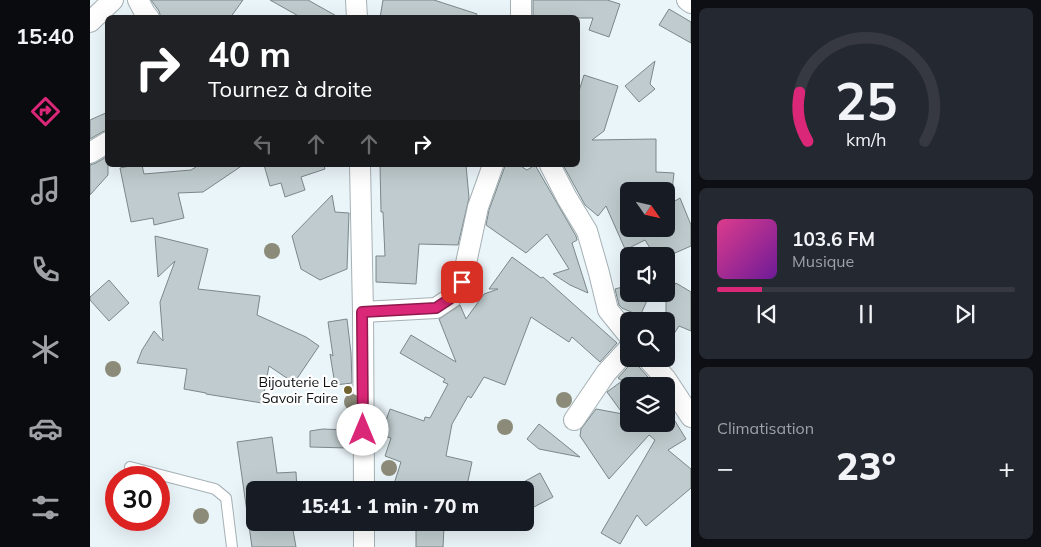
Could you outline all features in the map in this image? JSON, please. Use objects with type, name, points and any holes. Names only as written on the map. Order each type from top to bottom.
[{"type":"street","points":[[90,22],[113,0]]},
{"type":"street","points":[[138,0],[147,15]]},
{"type":"street","points":[[356,0],[357,15]]},
{"type":"street","points":[[521,0],[522,15]]},
{"type":"street","points":[[687,0],[691,3]]},
{"type":"street","points":[[90,153],[105,144]]},
{"type":"street","points":[[360,167],[364,481]]},
{"type":"street","points":[[362,312],[436,308],[451,298],[462,282],[478,207],[492,167]]},
{"type":"street","points":[[551,167],[587,232],[600,273],[608,310],[620,325]]},
{"type":"street","points":[[574,420],[606,373],[620,358]]},
{"type":"street","points":[[655,367],[666,379],[691,417]]},
{"type":"street","points":[[364,531],[364,547]]},
{"type":"lane","points":[[170,477],[215,489],[226,498],[232,547]]},
{"type":"building","points":[[151,0],[243,0],[232,15],[160,15]]},
{"type":"building","points":[[270,0],[308,0],[335,15],[297,15]]},
{"type":"building","points":[[383,0],[434,0],[477,14],[477,15],[380,15]]},
{"type":"building","points":[[533,0],[607,0],[620,4],[609,37],[589,30],[593,18],[580,18],[580,15],[533,15]]},
{"type":"building","points":[[669,9],[691,22],[691,43],[659,25]]},
{"type":"building","points":[[655,61],[650,84],[655,89],[639,102],[625,86]]},
{"type":"building","points":[[584,75],[618,86],[604,131],[592,140],[656,139],[656,172],[674,173],[673,182],[620,182],[620,238],[606,206],[598,216],[585,205],[564,167],[580,167],[580,88]]},
{"type":"building","points":[[105,113],[105,131],[90,139],[90,120]]},
{"type":"building","points":[[105,158],[105,167],[108,167],[108,175],[90,195],[90,165]]},
{"type":"building","points":[[142,167],[144,174],[191,170],[196,167],[240,167],[203,192],[178,193],[184,218],[154,225],[153,218],[131,222],[120,168]]},
{"type":"building","points":[[265,167],[324,167],[325,169],[301,177],[305,190],[285,197],[281,183],[270,186]]},
{"type":"building","points":[[380,167],[466,167],[469,198],[458,245],[419,244],[416,284],[376,282],[376,256],[385,256],[383,212],[381,212]]},
{"type":"building","points":[[504,167],[522,167],[527,170],[536,167],[576,236],[577,240],[572,243],[588,293],[570,285],[553,274],[569,269],[547,234],[526,253],[486,225],[489,210]]},
{"type":"building","points":[[332,195],[335,212],[349,213],[347,269],[320,280],[301,269],[292,236]]},
{"type":"building","points":[[680,198],[691,225],[691,246],[675,253],[675,247],[649,247],[645,240],[631,247],[624,247],[620,238],[675,238],[675,201]]},
{"type":"building","points":[[155,236],[208,249],[198,289],[260,296],[257,315],[306,337],[319,346],[294,383],[269,366],[262,403],[184,389],[187,369],[137,363],[142,350],[154,331],[163,341],[160,302],[175,261],[158,277]]},
{"type":"building","points":[[512,257],[541,278],[543,277],[617,343],[600,362],[572,337],[569,342],[531,317],[505,385],[484,377],[471,398],[468,396],[452,424],[446,456],[472,462],[468,481],[395,481],[401,462],[385,456],[391,438],[381,435],[390,409],[424,421],[425,417],[430,418],[448,384],[443,382],[445,379],[400,353],[411,335],[456,362],[439,319],[460,305],[466,319],[484,294],[498,289],[489,289]]},
{"type":"building","points":[[109,280],[129,303],[109,321],[90,300],[90,297]]},
{"type":"building","points":[[676,283],[691,292],[691,331],[679,326],[675,332],[675,312],[666,312],[666,302],[675,302]]},
{"type":"building","points":[[620,288],[620,302],[646,302],[642,312],[631,312],[622,308],[619,305],[615,289]]},
{"type":"building","points":[[347,319],[352,383],[335,385],[330,354],[333,356],[328,322]]},
{"type":"building","points":[[628,367],[639,367],[648,377],[620,377],[620,380],[618,378]]},
{"type":"building","points":[[620,382],[620,410],[607,392]]},
{"type":"building","points":[[596,409],[620,413],[620,432],[675,432],[675,421],[686,439],[668,450],[691,469],[691,488],[646,526],[637,515],[620,544],[601,533],[655,440],[649,435],[609,479],[580,436],[581,429]]},
{"type":"building","points":[[539,424],[580,457],[539,449],[527,439]]},
{"type":"building","points":[[323,429],[348,430],[348,448],[310,447],[310,431]]},
{"type":"building","points":[[272,437],[277,473],[296,472],[296,481],[246,481],[246,505],[237,442]]},
{"type":"building","points":[[540,473],[553,497],[534,507],[534,481],[525,481]]},
{"type":"building","points":[[250,531],[293,531],[296,547],[252,547]]},
{"type":"building","points":[[416,531],[444,531],[443,547],[416,547]]},
{"type":"place","name":"Bijouterie Le Savoir Faire","points":[[348,390]]},
{"type":"route","points":[[363,430],[362,312],[436,308],[451,298],[462,282]]}]
